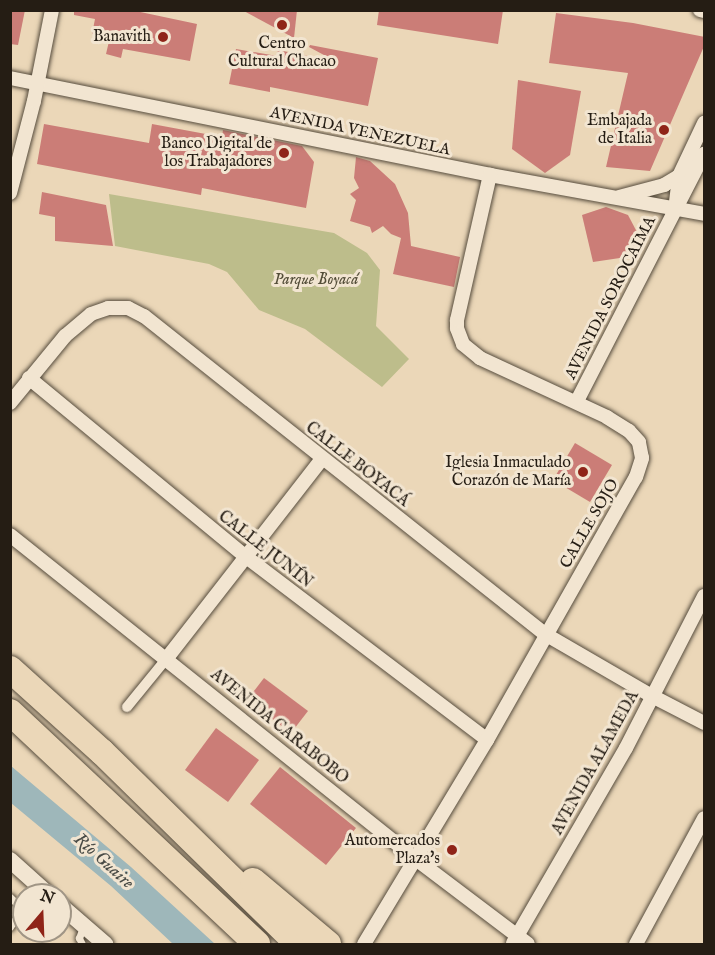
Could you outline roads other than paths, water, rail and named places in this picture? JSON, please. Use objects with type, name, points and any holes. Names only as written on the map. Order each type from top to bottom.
[{"type":"highway","points":[[10,669],[102,752],[328,945]]},
{"type":"highway","points":[[10,712],[257,945]]},
{"type":"highway","points":[[10,718],[33,732]]},
{"type":"highway","points":[[102,752],[298,945]]},
{"type":"street","points":[[10,193],[52,10]]},
{"type":"street","name":"AVENIDA VENEZUELA","points":[[10,78],[490,175],[705,214]]},
{"type":"street","name":"AVENIDA SOROCAIMA","points":[[675,210],[679,176],[705,123]]},
{"type":"street","name":"AVENIDA SOROCAIMA","points":[[577,401],[705,154]]},
{"type":"street","name":"CALLE SOJO","points":[[364,945],[487,740],[636,477],[642,458],[639,442],[629,431],[577,401],[480,358],[469,350],[459,335],[457,320],[460,303],[490,175]]},
{"type":"street","points":[[614,198],[664,184],[679,176]]},
{"type":"street","name":"CALLE BOYACÁ","points":[[10,403],[64,336],[91,314],[108,308],[128,308],[144,316],[545,634],[652,696],[705,723]]},
{"type":"street","name":"CALLE JUNÍN","points":[[29,378],[245,556],[487,740]]},
{"type":"street","points":[[127,707],[322,459]]},
{"type":"street","name":"AVENIDA CARABOBO","points":[[10,535],[519,942]]},
{"type":"street","name":"AVENIDA ALAMEDA","points":[[519,942],[626,748],[705,596]]},
{"type":"street","points":[[636,945],[705,818]]},
{"type":"street","points":[[10,860],[36,883]]},
{"type":"street","points":[[72,916],[105,945]]},
{"type":"lane","points":[[10,897],[22,909],[10,927]]},
{"type":"lane","points":[[82,945],[79,938],[83,926]]},
{"type":"water","name":"Río Guaire","points":[[11,766],[131,867],[215,944],[173,944],[111,886],[11,803]]},
{"type":"place","name":"Centro Cultural Chacao","points":[[282,25]]},
{"type":"place","name":"Banavith","points":[[163,37]]},
{"type":"place","name":"Embajada de Italia","points":[[664,130]]},
{"type":"place","name":"Banco Digital de los Trabajadores","points":[[284,153]]},
{"type":"place","name":"Iglesia Inmaculado Corazón de María","points":[[583,472]]},
{"type":"place","name":"Automercados Plaza's","points":[[452,850]]},
{"type":"park label","name":"Parque Boyacá","points":[[316,280]]}]
